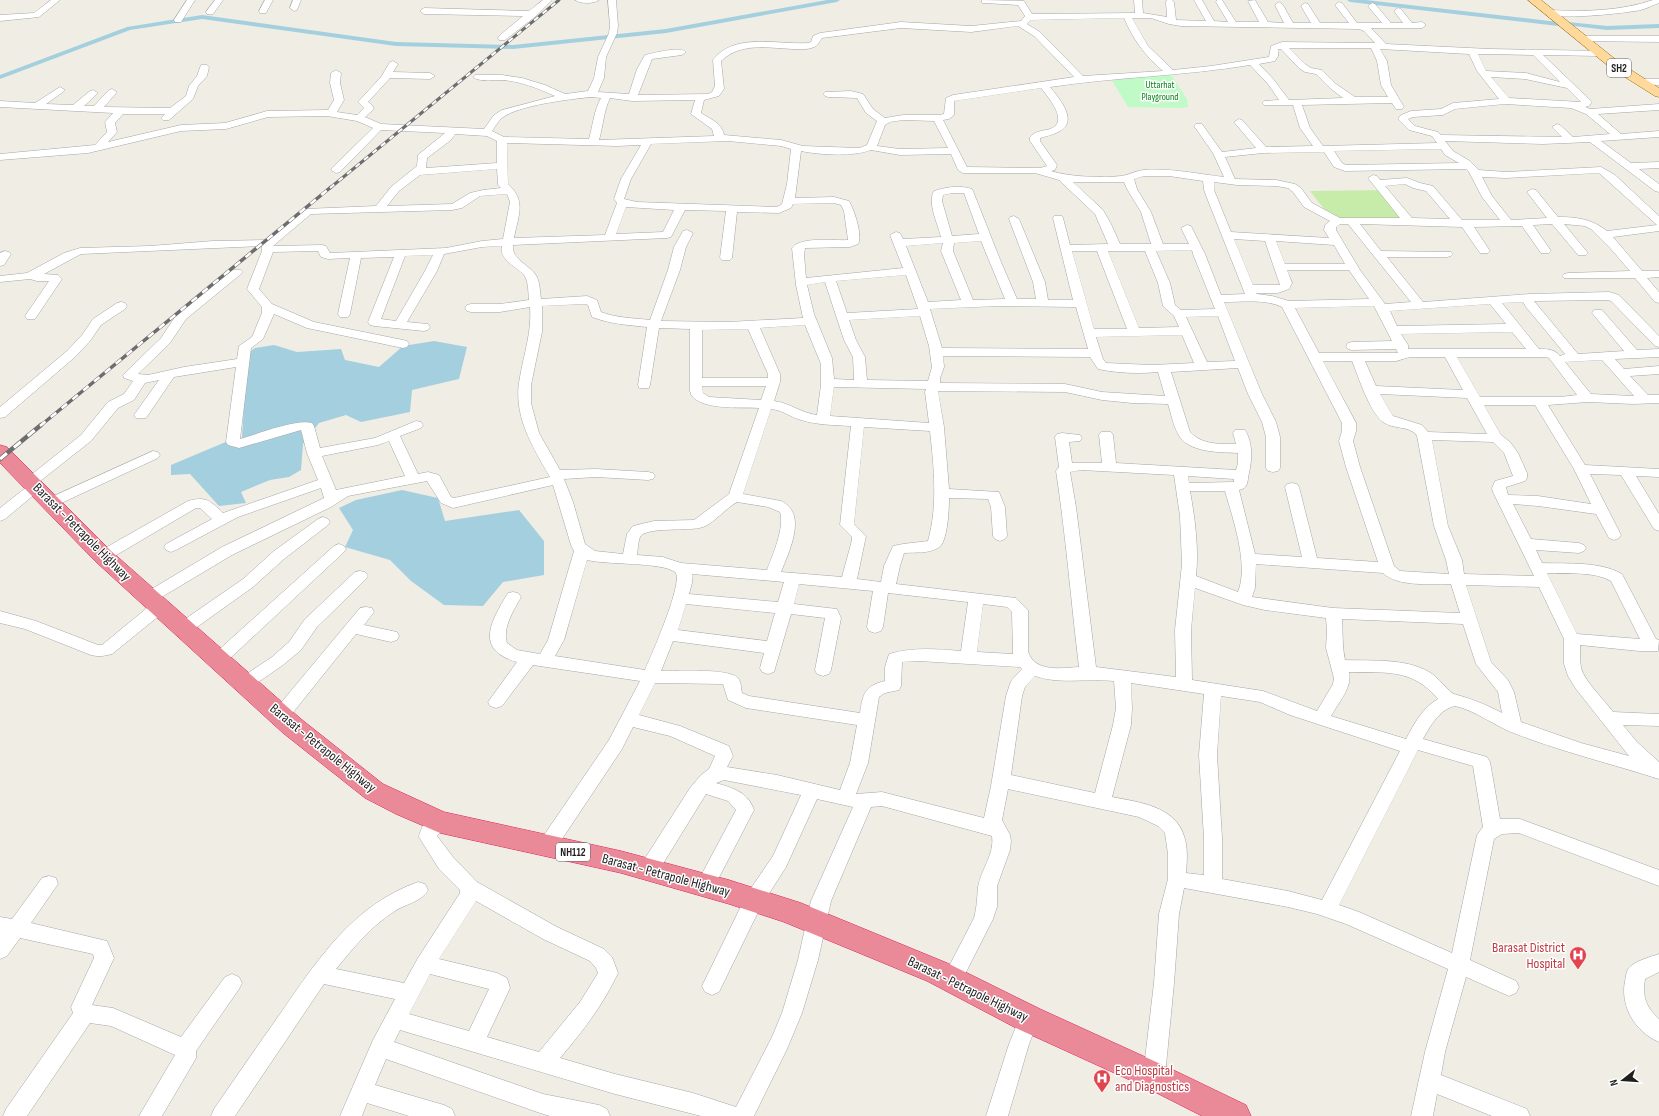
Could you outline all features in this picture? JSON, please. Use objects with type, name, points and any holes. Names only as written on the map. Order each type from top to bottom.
[{"type":"highway","name":"Barasat - Petrapole Highway","points":[[0,451],[103,556],[281,715],[374,791],[405,807],[440,822],[649,869],[754,900],[817,922],[881,948],[952,980],[1029,1019],[1154,1076],[1198,1107],[1235,1116]]},
{"type":"main road","name":"SH2","points":[[1534,0],[1600,54],[1640,82],[1658,89]]},
{"type":"street","points":[[0,18],[36,15],[53,0]]},
{"type":"street","points":[[178,20],[191,0]]},
{"type":"street","points":[[210,12],[219,0]]},
{"type":"street","points":[[262,11],[269,0]]},
{"type":"street","points":[[502,38],[534,14],[548,0]]},
{"type":"street","points":[[579,0],[595,0]]},
{"type":"street","points":[[592,94],[599,78],[600,63],[613,33],[614,26],[612,0]]},
{"type":"street","points":[[1138,0],[1139,15]]},
{"type":"street","points":[[1198,0],[1210,23]]},
{"type":"street","points":[[985,1],[1019,2],[1027,12],[1026,20],[1061,60],[1081,79]]},
{"type":"street","points":[[1252,1],[1265,25]]},
{"type":"street","points":[[1550,13],[1638,8],[1646,7],[1653,1]]},
{"type":"street","points":[[1170,2],[1172,22]]},
{"type":"street","points":[[1220,2],[1233,23]]},
{"type":"street","points":[[1561,3],[1570,13]]},
{"type":"street","points":[[1279,5],[1290,26]]},
{"type":"street","points":[[1339,5],[1359,26],[1371,32],[1378,46],[1386,85],[1398,106],[1407,115]]},
{"type":"street","points":[[1305,6],[1317,26]]},
{"type":"street","points":[[1372,6],[1389,26]]},
{"type":"street","points":[[424,11],[474,11],[534,14]]},
{"type":"street","points":[[1398,11],[1409,25]]},
{"type":"street","points":[[486,133],[497,117],[505,112],[535,103],[564,97],[592,94],[632,98],[700,98],[712,96],[718,91],[720,86],[718,80],[718,60],[722,55],[741,46],[755,44],[810,46],[815,43],[816,38],[820,36],[900,25],[971,29],[992,27],[1026,20],[1139,15],[1158,16],[1172,22],[1290,26],[1422,25]]},
{"type":"street","points":[[1127,16],[1137,39],[1147,52],[1172,72]]},
{"type":"street","points":[[1582,39],[1659,39]]},
{"type":"street","points":[[1282,45],[1302,66],[1308,70],[1319,72],[1332,86],[1352,100]]},
{"type":"street","points":[[0,157],[98,148],[152,134],[187,127],[226,126],[267,114],[311,112],[359,118],[379,127],[486,133],[502,140],[647,142],[719,138],[760,140],[814,150],[852,152],[866,150],[871,147],[881,123],[883,122],[893,119],[937,118],[950,115],[949,102],[951,98],[1081,79],[1172,72],[1253,63],[1272,59],[1274,56],[1274,48],[1282,45],[1378,46],[1473,51],[1600,54]]},
{"type":"street","points":[[1473,51],[1478,66],[1505,99],[1505,101]]},
{"type":"street","points":[[632,98],[642,69],[648,57],[658,54],[682,52]]},
{"type":"street","points":[[1508,223],[1487,197],[1472,170],[1452,155],[1432,132],[1417,130],[1409,126],[1403,119],[1404,116],[1407,115],[1443,112],[1450,106],[1457,105],[1505,101],[1573,105],[1582,105],[1587,102],[1536,53]]},
{"type":"street","points":[[1253,63],[1274,85],[1286,103]]},
{"type":"street","points":[[359,118],[370,109],[363,102],[386,75],[393,64]]},
{"type":"street","points":[[152,134],[172,111],[190,97],[194,86],[202,76],[204,67]]},
{"type":"street","points":[[331,114],[339,100],[335,83],[336,73]]},
{"type":"street","points":[[1484,74],[1526,76],[1570,86]]},
{"type":"street","points":[[386,75],[430,76]]},
{"type":"street","points":[[478,77],[500,76],[524,80],[564,97]]},
{"type":"street","points":[[937,118],[955,151],[963,170],[1041,171],[1051,168],[1052,165],[1035,141],[1034,137],[1056,130],[1062,124],[1063,119],[1059,105],[1043,85]]},
{"type":"street","points":[[37,106],[60,90]]},
{"type":"street","points":[[97,109],[112,92]]},
{"type":"street","points":[[76,108],[93,93]]},
{"type":"street","points":[[828,94],[852,94],[860,96],[865,102],[869,111],[883,122]]},
{"type":"street","points":[[593,142],[599,123],[601,106],[608,95]]},
{"type":"street","points":[[700,98],[696,114],[716,127],[719,138]]},
{"type":"street","points":[[1267,103],[1395,100]]},
{"type":"street","points":[[1297,103],[1305,128],[1341,167],[1472,170],[1506,175],[1601,170],[1659,222]]},
{"type":"street","points":[[0,104],[123,111],[172,111]]},
{"type":"street","points":[[1573,105],[1588,112],[1619,136]]},
{"type":"street","points":[[1588,112],[1659,107]]},
{"type":"street","points":[[98,148],[112,132],[110,122],[123,111]]},
{"type":"street","points":[[1238,122],[1263,150]]},
{"type":"street","points":[[1199,126],[1219,155],[1231,181]]},
{"type":"street","points":[[336,170],[379,127]]},
{"type":"street","points":[[1557,127],[1571,140]]},
{"type":"street","points":[[378,210],[395,189],[418,172],[422,167],[422,157],[447,138],[452,130]]},
{"type":"street","points":[[1219,155],[1263,150],[1323,149],[1442,142],[1571,140],[1659,134]]},
{"type":"street","points":[[1590,138],[1659,189]]},
{"type":"street","points":[[496,702],[524,664],[538,660],[556,640],[582,550],[556,477],[530,423],[524,405],[524,391],[537,320],[533,282],[530,274],[526,268],[512,259],[507,253],[515,202],[510,192],[503,185],[502,140]]},
{"type":"street","points":[[622,203],[619,199],[620,190],[637,163],[647,142]]},
{"type":"street","points":[[622,203],[636,205],[779,210],[785,208],[788,201],[793,182],[796,147]]},
{"type":"street","points":[[871,147],[877,150],[955,151]]},
{"type":"street","points":[[1629,166],[1659,165]]},
{"type":"street","points":[[418,172],[502,166]]},
{"type":"street","points":[[1365,168],[1409,222]]},
{"type":"street","points":[[1041,171],[1062,178],[1128,178],[1136,174],[1155,173],[1231,181],[1276,183],[1291,186],[1301,194],[1308,205],[1338,221],[1463,223],[1526,223],[1556,221],[1587,223],[1604,235],[1659,299]]},
{"type":"street","points":[[1062,178],[1099,212],[1106,224],[1115,247]]},
{"type":"street","points":[[1128,178],[1132,189],[1146,212],[1169,306],[1179,314],[1202,366]]},
{"type":"street","points":[[1208,178],[1209,190],[1251,294]]},
{"type":"street","points":[[1377,183],[1407,181],[1414,185],[1429,188],[1463,223],[1484,251]]},
{"type":"street","points":[[968,303],[947,251],[949,244],[937,201],[937,194],[944,191],[968,191],[1013,302]]},
{"type":"street","points":[[403,344],[311,325],[268,307],[253,289],[267,247],[306,212],[452,207],[461,205],[469,198],[477,194],[510,192]]},
{"type":"street","points":[[1532,192],[1582,253]]},
{"type":"street","points":[[788,201],[834,200],[845,202],[849,211],[854,238],[854,242],[850,244],[801,245],[798,252],[810,321],[822,348],[827,364],[827,383],[823,420]]},
{"type":"street","points":[[609,238],[622,203]]},
{"type":"street","points":[[29,276],[71,254],[85,250],[150,249],[259,242],[267,247],[319,248],[323,249],[326,256],[440,251],[508,242],[652,237],[667,235],[681,206]]},
{"type":"street","points":[[726,258],[732,209]]},
{"type":"street","points":[[1058,218],[1089,333],[1095,353],[1099,363],[1102,366],[1108,368],[1163,368],[1242,364]]},
{"type":"street","points":[[1014,219],[1039,282],[1043,303]]},
{"type":"street","points":[[1338,221],[1330,225],[1330,230],[1353,267],[1380,305],[1404,349]]},
{"type":"street","points":[[1352,222],[1419,305]]},
{"type":"street","points":[[1526,223],[1545,251]]},
{"type":"street","points":[[1187,228],[1199,254],[1254,394],[1269,422],[1273,437],[1273,468]]},
{"type":"street","points":[[1604,235],[1659,228]]},
{"type":"street","points":[[644,385],[654,324],[674,270],[680,247],[687,233]]},
{"type":"street","points":[[1228,235],[1337,242]]},
{"type":"street","points":[[875,628],[884,587],[898,550],[903,548],[928,548],[935,544],[939,523],[941,493],[937,427],[931,392],[938,367],[936,352],[923,309],[897,239],[948,240],[986,238]]},
{"type":"street","points":[[1217,299],[1286,287],[1286,283],[1269,238]]},
{"type":"street","points":[[1101,247],[1134,332]]},
{"type":"street","points":[[1066,248],[1195,247]]},
{"type":"street","points":[[400,324],[431,271],[440,251]]},
{"type":"street","points":[[401,253],[374,320],[376,323],[424,327]]},
{"type":"street","points":[[1379,254],[1447,254]]},
{"type":"street","points":[[344,314],[356,255]]},
{"type":"street","points":[[1280,267],[1353,267]]},
{"type":"street","points":[[237,272],[181,317],[166,340],[129,376],[141,379],[243,362]]},
{"type":"street","points":[[802,282],[829,278],[910,272]]},
{"type":"street","points":[[1568,276],[1659,274]]},
{"type":"street","points":[[0,279],[29,276],[38,278],[54,277],[56,279],[31,316]]},
{"type":"street","points":[[829,278],[850,340],[859,357],[861,384]]},
{"type":"street","points":[[1280,289],[1285,304],[1349,423],[1349,431],[1346,441],[1359,488],[1387,568],[1393,574],[1404,577],[1457,579],[1602,571],[1617,578],[1655,645]]},
{"type":"street","points":[[1251,294],[1285,304],[1380,305],[1419,305],[1530,298],[1609,296],[1615,298],[1659,343]]},
{"type":"street","points":[[1530,298],[1528,301],[1530,304],[1575,358]]},
{"type":"street","points":[[471,308],[500,308],[535,303],[587,300],[593,303],[596,314],[614,320],[654,324],[696,327],[810,321]]},
{"type":"street","points":[[1493,300],[1535,353]]},
{"type":"street","points":[[842,317],[968,303],[1013,302],[1081,304]]},
{"type":"street","points":[[0,414],[71,354],[86,338],[97,322],[122,306]]},
{"type":"street","points":[[268,307],[268,313],[257,340],[246,345],[233,442],[239,444],[304,425],[307,426],[314,453],[332,499]]},
{"type":"street","points":[[1179,314],[1222,312]]},
{"type":"street","points":[[1598,312],[1634,354]]},
{"type":"street","points":[[629,559],[634,535],[644,527],[689,526],[702,523],[717,509],[735,497],[774,382],[774,374],[753,325]]},
{"type":"street","points":[[696,327],[697,395],[705,400],[786,408],[801,417],[823,420],[937,427]]},
{"type":"street","points":[[1394,330],[1516,328]]},
{"type":"street","points":[[1089,333],[1186,332]]},
{"type":"street","points":[[1314,357],[1355,351],[1404,349],[1449,353],[1550,353],[1556,358],[1584,395],[1588,398]]},
{"type":"street","points":[[1355,351],[1386,416],[1397,423],[1418,428],[1424,436],[1431,467],[1439,522],[1454,560],[1457,579],[1484,664],[1502,684],[1506,692],[1513,726]]},
{"type":"street","points":[[936,352],[1095,353]]},
{"type":"street","points":[[1449,353],[1496,438],[1504,443],[1510,450],[1520,474],[1520,478],[1500,484],[1499,488],[1572,639],[1573,666],[1576,674],[1583,686],[1626,743],[1638,756],[1656,771]]},
{"type":"street","points":[[1556,358],[1659,353]]},
{"type":"street","points":[[1605,356],[1620,373],[1651,399],[1659,409]]},
{"type":"street","points":[[1163,368],[1184,433],[1187,438],[1200,444],[1244,449]]},
{"type":"street","points":[[1620,373],[1659,370]]},
{"type":"street","points":[[141,415],[170,374]]},
{"type":"street","points":[[39,491],[113,405],[129,397],[141,379]]},
{"type":"street","points":[[696,382],[774,382]]},
{"type":"street","points":[[827,383],[1065,388],[1102,396],[1132,399],[1173,400]]},
{"type":"street","points":[[1373,390],[1473,398],[1539,401],[1588,398],[1651,399]]},
{"type":"street","points":[[1539,401],[1582,469],[1614,535]]},
{"type":"street","points":[[848,583],[859,540],[856,533],[847,525],[858,423]]},
{"type":"street","points":[[314,453],[378,441],[416,425]]},
{"type":"street","points":[[1182,487],[1238,486],[1241,483],[1242,469],[1245,458],[1240,433]]},
{"type":"street","points":[[393,435],[413,478]]},
{"type":"street","points":[[1106,435],[1110,468]]},
{"type":"street","points":[[1424,436],[1496,438]]},
{"type":"street","points":[[1075,438],[1062,437],[1066,468],[1063,471],[1063,475],[1069,507],[1078,596],[1088,672]]},
{"type":"street","points":[[0,516],[39,491],[153,455]]},
{"type":"street","points":[[1066,468],[1080,466],[1180,471],[1242,469]]},
{"type":"street","points":[[1582,469],[1659,473]]},
{"type":"street","points":[[1180,471],[1187,516],[1190,556],[1182,630],[1184,684]]},
{"type":"street","points":[[1626,472],[1659,526]]},
{"type":"street","points":[[0,617],[30,625],[97,651],[106,650],[154,602],[227,551],[326,504],[344,492],[413,478],[432,477],[446,500],[453,503],[556,477],[596,474],[648,476]]},
{"type":"street","points":[[171,547],[242,510],[325,482]]},
{"type":"street","points":[[1231,487],[1245,541],[1247,558],[1247,594],[1243,600]]},
{"type":"street","points":[[1292,487],[1311,563]]},
{"type":"street","points":[[941,493],[994,495],[998,507],[1000,536]]},
{"type":"street","points":[[735,497],[779,506],[785,510],[788,515],[787,528],[772,576]]},
{"type":"street","points":[[1504,499],[1538,501],[1602,510]]},
{"type":"street","points":[[103,556],[192,504],[203,503],[221,520]]},
{"type":"street","points":[[184,628],[248,583],[279,555],[324,522]]},
{"type":"street","points":[[1526,544],[1580,548]]},
{"type":"street","points":[[219,659],[339,549]]},
{"type":"street","points":[[582,550],[591,556],[664,562],[680,568],[848,583],[1003,600],[1017,606],[1020,615],[1020,651],[1028,665]]},
{"type":"street","points":[[1247,558],[1387,568]]},
{"type":"street","points":[[547,846],[616,744],[650,677],[668,635],[680,598],[684,583],[684,574],[680,568]]},
{"type":"street","points":[[245,683],[294,647],[302,638],[308,626],[360,576]]},
{"type":"street","points":[[768,668],[793,578]]},
{"type":"street","points":[[1188,579],[1243,600],[1265,605],[1333,612],[1470,619]]},
{"type":"street","points":[[513,597],[499,626],[498,640],[500,647],[511,654],[538,660],[650,677],[726,678],[732,682],[734,696],[746,702],[867,720]]},
{"type":"street","points":[[680,598],[833,614],[823,670]]},
{"type":"street","points":[[968,658],[976,598]]},
{"type":"street","points":[[281,715],[366,612]]},
{"type":"street","points":[[1321,719],[1341,684],[1342,678],[1334,648],[1335,631],[1333,612]]},
{"type":"street","points":[[353,628],[391,636]]},
{"type":"street","points":[[668,635],[774,648]]},
{"type":"street","points":[[1572,639],[1655,645]]},
{"type":"street","points":[[845,799],[859,763],[871,696],[874,691],[880,688],[893,686],[893,667],[895,658],[904,656],[968,658],[1028,665],[1052,674],[1088,672],[1245,693],[1264,697],[1296,711],[1410,748]]},
{"type":"street","points":[[952,980],[983,920],[987,907],[988,886],[1001,850],[1002,841],[993,821],[993,816],[1001,780],[1017,685],[1028,665]]},
{"type":"street","points":[[1339,666],[1398,669],[1420,674],[1430,680],[1449,701]]},
{"type":"street","points":[[1102,802],[1122,725],[1124,708],[1122,676]]},
{"type":"street","points":[[1213,885],[1213,838],[1208,755],[1214,688]]},
{"type":"street","points":[[1327,909],[1422,725],[1442,703],[1457,700],[1513,726],[1608,758],[1656,771]]},
{"type":"street","points":[[1608,718],[1659,720]]},
{"type":"street","points":[[628,719],[674,730],[723,751],[724,756],[709,780],[696,793],[649,869]]},
{"type":"street","points":[[1410,748],[1415,743],[1481,762],[1493,828]]},
{"type":"street","points":[[709,780],[724,773],[777,782],[811,792],[845,799],[865,802],[882,799],[996,828]]},
{"type":"street","points":[[705,885],[745,810],[745,805],[740,800],[709,780]]},
{"type":"street","points":[[1001,780],[1152,814],[1162,818],[1174,830],[1177,840],[1177,879],[1168,914],[1164,983],[1154,1076]]},
{"type":"street","points":[[712,986],[754,900],[764,890],[778,866],[811,792]]},
{"type":"street","points":[[743,1116],[780,1042],[792,1013],[808,960],[821,901],[865,802]]},
{"type":"street","points":[[440,822],[429,832],[428,837],[446,863],[470,888],[550,933],[597,955],[605,963],[608,973],[603,985],[544,1062]]},
{"type":"street","points":[[1422,1116],[1435,1052],[1459,965],[1486,835],[1493,828],[1504,824],[1520,826],[1659,878]]},
{"type":"street","points":[[1177,879],[1288,899],[1327,909],[1352,918],[1509,987]]},
{"type":"street","points":[[0,950],[9,926],[49,884]]},
{"type":"street","points":[[351,1116],[380,1047],[425,964],[464,907],[470,895],[470,888]]},
{"type":"street","points":[[222,1116],[319,974],[360,925],[389,904],[418,890]]},
{"type":"street","points":[[9,926],[100,947],[104,958],[81,1007],[82,1011],[85,1013],[113,1017],[185,1049]]},
{"type":"street","points":[[1659,963],[1636,974],[1634,987],[1634,1000],[1638,1010],[1652,1027],[1659,1032]]},
{"type":"street","points":[[425,964],[500,984],[500,988],[474,1042]]},
{"type":"street","points":[[319,974],[410,993]]},
{"type":"street","points":[[150,1116],[185,1058],[185,1049],[232,983]]},
{"type":"street","points":[[14,1116],[85,1013]]},
{"type":"street","points":[[395,1019],[615,1084],[693,1103],[732,1116]]},
{"type":"street","points":[[997,1116],[1029,1019]]},
{"type":"street","points":[[380,1047],[543,1104],[599,1116]]},
{"type":"street","points":[[1429,1081],[1519,1116]]},
{"type":"street","points":[[361,1091],[444,1116]]},
{"type":"green space","name":"Uttarhat Playground","points":[[1169,72],[1187,99],[1188,107],[1128,107],[1110,77]]},
{"type":"green space","points":[[1386,190],[1408,220],[1343,222],[1325,210],[1310,191]]},
{"type":"water","points":[[434,341],[467,347],[459,379],[412,390],[410,412],[361,422],[346,415],[319,423],[303,444],[301,470],[289,477],[270,480],[241,492],[246,503],[219,506],[190,474],[171,475],[171,465],[228,441],[242,438],[244,406],[243,356],[255,348],[274,345],[297,352],[341,349],[345,360],[379,367],[403,346]]},
{"type":"water","points":[[402,490],[438,498],[445,521],[519,510],[544,541],[544,575],[503,582],[483,606],[444,605],[411,581],[390,560],[345,547],[353,530],[339,508],[356,500]]},
{"type":"waterway","points":[[0,77],[129,28],[202,17],[396,44],[513,47],[666,31],[837,0]]},
{"type":"waterway","points":[[1350,0],[1558,24]]},
{"type":"waterway","points":[[1568,24],[1607,28],[1659,26]]},
{"type":"railway","points":[[330,188],[559,0]]},
{"type":"railway","points":[[40,426],[331,187]]},
{"type":"railway","points":[[0,459],[41,425]]},
{"type":"place","name":"Barasat District Hospital","points":[[1578,970]]},
{"type":"place","name":"Eco Hospital and Diagnostics","points":[[1102,1093]]}]
